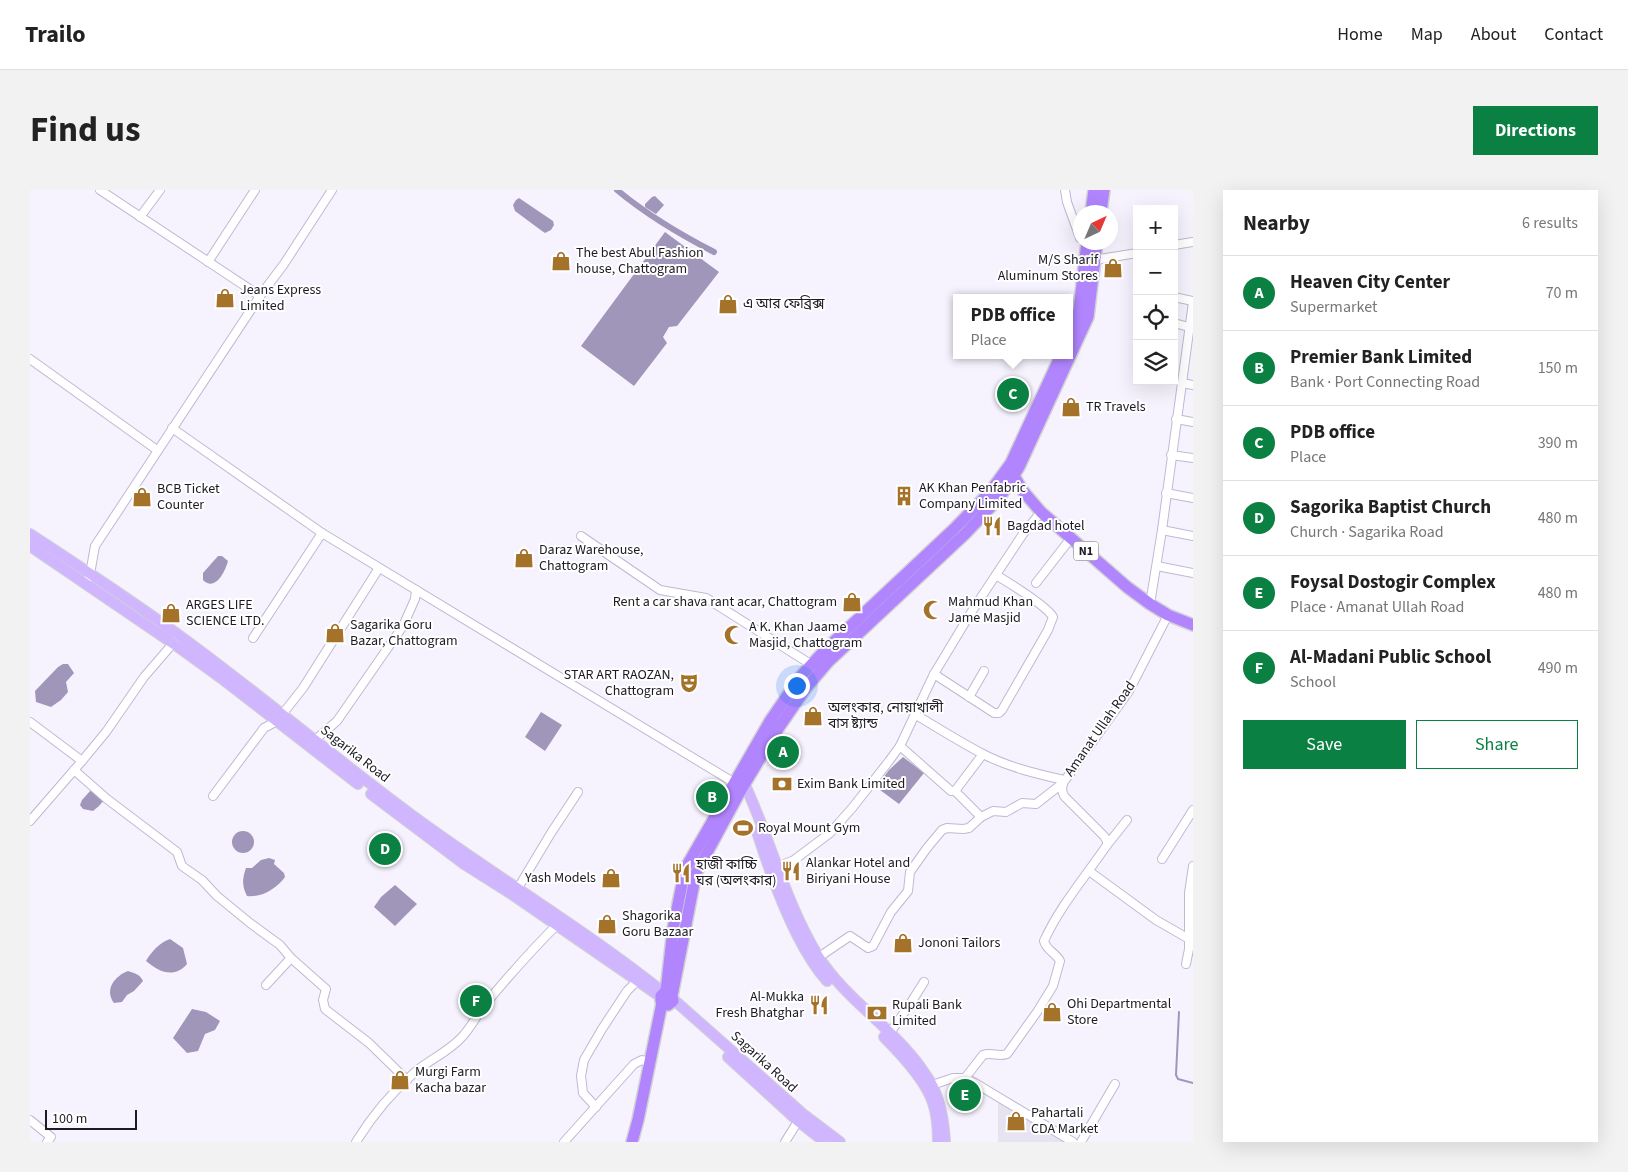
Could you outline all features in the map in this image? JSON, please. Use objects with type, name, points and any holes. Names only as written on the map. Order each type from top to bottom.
[{"type":"highway","points":[[1092,205],[1094,190]]},
{"type":"highway","points":[[1102,205],[1104,190]]},
{"type":"highway","points":[[1073,328],[1079,314],[1087,250]]},
{"type":"highway","points":[[1073,349],[1085,325],[1090,309],[1087,250]]},
{"type":"highway","points":[[739,783],[770,721],[800,677],[827,648],[1010,474],[1012,464],[1059,359]]},
{"type":"highway","points":[[638,1142],[647,1111],[667,999],[673,928],[684,869],[739,783],[806,688],[823,668],[965,534],[1000,497],[1068,359]]},
{"type":"highway","name":"N1","points":[[1010,474],[1041,512],[1128,587],[1150,604],[1193,631]]},
{"type":"highway","name":"N1","points":[[1173,617],[1193,625]]},
{"type":"highway","points":[[632,1142],[667,999]]},
{"type":"main road","name":"Sagarika Road","points":[[30,534],[88,578],[230,674],[279,718],[513,894],[560,922]]},
{"type":"main road","name":"Sagarika Road","points":[[30,546],[88,578]]},
{"type":"main road","name":"Sagarika Road","points":[[279,718],[315,740],[468,860],[518,888],[560,922],[667,999],[800,1117],[825,1142]]},
{"type":"main road","points":[[739,783],[759,816],[777,867],[805,933],[836,981],[908,1050],[929,1087],[943,1119],[945,1142]]},
{"type":"main road","points":[[739,783],[764,855],[794,928],[824,977],[901,1054],[929,1087],[938,1129],[938,1142]]},
{"type":"main road","name":"Sagarika Road","points":[[800,1117],[840,1142]]},
{"type":"street","points":[[100,190],[260,296]]},
{"type":"street","points":[[140,217],[160,190]]},
{"type":"street","points":[[208,262],[255,190]]},
{"type":"street","points":[[88,578],[95,546],[157,450],[332,190]]},
{"type":"street","points":[[1065,190],[1073,219]]},
{"type":"street","points":[[1178,244],[1193,242]]},
{"type":"street","points":[[1087,250],[1133,253]]},
{"type":"street","points":[[1150,604],[1157,566],[1176,419],[1190,346],[1189,326],[1193,305],[1178,299]]},
{"type":"street","points":[[1178,325],[1189,326]]},
{"type":"street","points":[[30,359],[157,450]]},
{"type":"street","points":[[1182,383],[1193,385]]},
{"type":"street","points":[[1176,419],[1193,422]]},
{"type":"street","points":[[172,428],[322,533],[739,783]]},
{"type":"street","points":[[1171,455],[1193,458]]},
{"type":"street","points":[[1166,493],[1193,498]]},
{"type":"street","points":[[777,867],[794,860],[830,833],[871,786],[900,746],[934,674],[972,611],[1023,534],[1041,512]]},
{"type":"street","points":[[1162,530],[1193,536]]},
{"type":"street","points":[[253,638],[322,533]]},
{"type":"street","points":[[581,536],[660,590],[706,598],[812,665]]},
{"type":"street","points":[[1036,583],[1071,538]]},
{"type":"street","points":[[1157,566],[1193,573]]},
{"type":"street","points":[[213,796],[264,728],[279,718],[303,688],[379,568]]},
{"type":"street","points":[[934,674],[994,713],[999,714],[1002,710],[1053,619],[1052,614],[996,575]]},
{"type":"street","points":[[315,740],[337,721],[403,626],[415,599],[416,590]]},
{"type":"street","name":"Amanat Ullah Road","points":[[1107,845],[1104,836],[1064,796],[1062,790],[1063,781],[1129,691],[1173,617]]},
{"type":"street","points":[[30,821],[106,732],[144,677],[176,639]]},
{"type":"street","points":[[968,697],[984,671]]},
{"type":"street","points":[[916,715],[983,754],[1022,769],[1063,781]]},
{"type":"street","points":[[30,722],[82,761]]},
{"type":"street","points":[[900,746],[938,781],[951,791],[954,791],[981,816]]},
{"type":"street","points":[[954,791],[983,754]]},
{"type":"street","points":[[74,770],[107,799],[176,852],[182,866],[202,880],[217,896],[280,946],[326,989],[323,1000],[325,1009],[369,1043],[407,1080]]},
{"type":"street","points":[[819,957],[850,936],[868,948],[873,946],[891,912],[908,891],[910,872],[926,848],[942,830],[948,828],[969,828],[981,816],[993,811],[1006,812],[1022,802],[1036,804],[1063,781]]},
{"type":"street","points":[[518,888],[578,792]]},
{"type":"street","points":[[1162,859],[1193,810]]},
{"type":"street","points":[[965,1078],[983,1055],[1002,1056],[1007,1054],[1037,1012],[1053,986],[1060,961],[1057,956],[1045,947],[1044,941],[1053,922],[1068,897],[1128,820]]},
{"type":"street","points":[[1186,964],[1189,949],[1189,893],[1193,866]]},
{"type":"street","points":[[1089,871],[1156,920],[1188,939]]},
{"type":"street","points":[[356,1142],[365,1127],[387,1100],[415,1072],[455,1045],[488,1002],[560,922]]},
{"type":"street","points":[[266,985],[291,958]]},
{"type":"street","points":[[596,1107],[583,1093],[581,1076],[584,1060],[627,991],[640,979]]},
{"type":"street","points":[[890,1033],[924,982]]},
{"type":"street","points":[[564,1142],[634,1064],[642,1060],[651,1063]]},
{"type":"street","points":[[929,1087],[954,1078],[965,1078],[1073,1142]]},
{"type":"street","points":[[1081,1142],[1115,1084]]},
{"type":"street","points":[[785,1142],[800,1117]]},
{"type":"street","points":[[30,1120],[52,1140]]},
{"type":"shaded area","points":[[655,196],[664,205],[656,214],[645,207],[645,204]]},
{"type":"shaded area","points":[[519,198],[553,221],[554,225],[551,230],[545,233],[515,211],[513,205]]},
{"type":"shaded area","points":[[665,232],[719,272],[677,326],[669,327],[663,337],[667,343],[634,386],[581,346]]},
{"type":"shaded area","points":[[218,556],[222,556],[228,561],[227,565],[219,579],[212,584],[207,583],[203,580],[203,573]]},
{"type":"shaded area","points":[[63,664],[68,664],[74,673],[66,682],[68,692],[51,707],[36,702],[35,691]]},
{"type":"shaded area","points":[[541,712],[562,725],[545,751],[525,737]]},
{"type":"shaded area","points":[[903,757],[924,773],[899,804],[876,787],[889,770]]},
{"type":"shaded area","points":[[91,790],[104,800],[93,811],[83,809],[80,805]]},
{"type":"shaded area","points":[[243,831],[251,834],[254,842],[251,850],[243,853],[235,850],[232,842],[235,834]]},
{"type":"shaded area","points":[[269,858],[275,860],[274,864],[284,873],[285,877],[278,885],[264,894],[247,896],[243,882],[246,868],[252,868],[261,860]]},
{"type":"shaded area","points":[[395,885],[417,904],[395,926],[374,907],[381,897]]},
{"type":"shaded area","points":[[170,939],[183,948],[187,964],[182,969],[172,973],[161,971],[146,961],[156,948]]},
{"type":"shaded area","points":[[128,971],[139,975],[143,981],[122,1002],[114,1003],[110,993],[112,984],[119,976]]},
{"type":"shaded area","points":[[192,1009],[206,1012],[220,1021],[215,1030],[205,1034],[198,1051],[187,1053],[173,1038]]},
{"type":"shaded area","name":"Pahartali CDA Market","points":[[998,1100],[1068,1142],[998,1142]]},
{"type":"waterway","points":[[617,190],[664,224],[714,252]]},
{"type":"waterway","points":[[1179,1012],[1176,1075],[1178,1079],[1193,1083]]},
{"type":"place","name":"The best Abul Fashion house, Chattogram","points":[[561,261]]},
{"type":"place","name":"M/S Sharif Aluminum Stores","points":[[1113,268]]},
{"type":"place","name":"Jeans Express Limited","points":[[225,298]]},
{"type":"place","name":"এ আর ফেব্রিক্স","points":[[728,304]]},
{"type":"place","name":"PDB office","points":[[1013,394]]},
{"type":"place","name":"TR Travels","points":[[1071,407]]},
{"type":"place","name":"AK Khan Penfabric Company Limited","points":[[904,496]]},
{"type":"place","name":"BCB Ticket Counter","points":[[142,497]]},
{"type":"place","name":"Bagdad hotel","points":[[992,526]]},
{"type":"place","name":"Daraz Warehouse, Chattogram","points":[[524,558]]},
{"type":"place","name":"Rent a car shava rant acar, Chattogram","points":[[852,602]]},
{"type":"place","name":"Mahmud Khan Jame Masjid","points":[[933,610]]},
{"type":"place","name":"ARGES LIFE SCIENCE LTD.","points":[[171,613]]},
{"type":"place","name":"Sagarika Goru Bazar, Chattogram","points":[[335,633]]},
{"type":"place","name":"A K. Khan Jaame Masjid, Chattogram","points":[[734,635]]},
{"type":"place","name":"STAR ART RAOZAN, Chattogram","points":[[689,683]]},
{"type":"place","name":"অলংকার, নোয়াখালী বাস ষ্ট্যান্ড","points":[[813,716]]},
{"type":"place","name":"Heaven City Center","points":[[783,752]]},
{"type":"place","name":"Exim Bank Limited","points":[[782,784]]},
{"type":"place","name":"Premier Bank Limited","points":[[712,797]]},
{"type":"place","name":"Royal Mount Gym","points":[[743,828]]},
{"type":"place","name":"Sagorika Baptist Church","points":[[385,849]]},
{"type":"place","name":"Alankar Hotel and Biriyani House","points":[[791,871]]},
{"type":"place","name":"হাজী কাচ্চি ঘর (অলংকার)","points":[[681,873]]},
{"type":"place","name":"Yash Models","points":[[611,878]]},
{"type":"place","name":"Shagorika Goru Bazaar","points":[[607,924]]},
{"type":"place","name":"Jononi Tailors","points":[[903,943]]},
{"type":"place","name":"Al-Madani Public School","points":[[476,1001]]},
{"type":"place","name":"Al-Mukka Fresh Bhatghar","points":[[819,1005]]},
{"type":"place","name":"Ohi Departmental Store","points":[[1052,1012]]},
{"type":"place","name":"Rupali Bank Limited","points":[[877,1013]]},
{"type":"place","name":"Murgi Farm Kacha bazar","points":[[400,1080]]},
{"type":"place","name":"Foysal Dostogir Complex","points":[[965,1095]]},
{"type":"place","name":"Pahartali CDA Market","points":[[1016,1121]]}]
